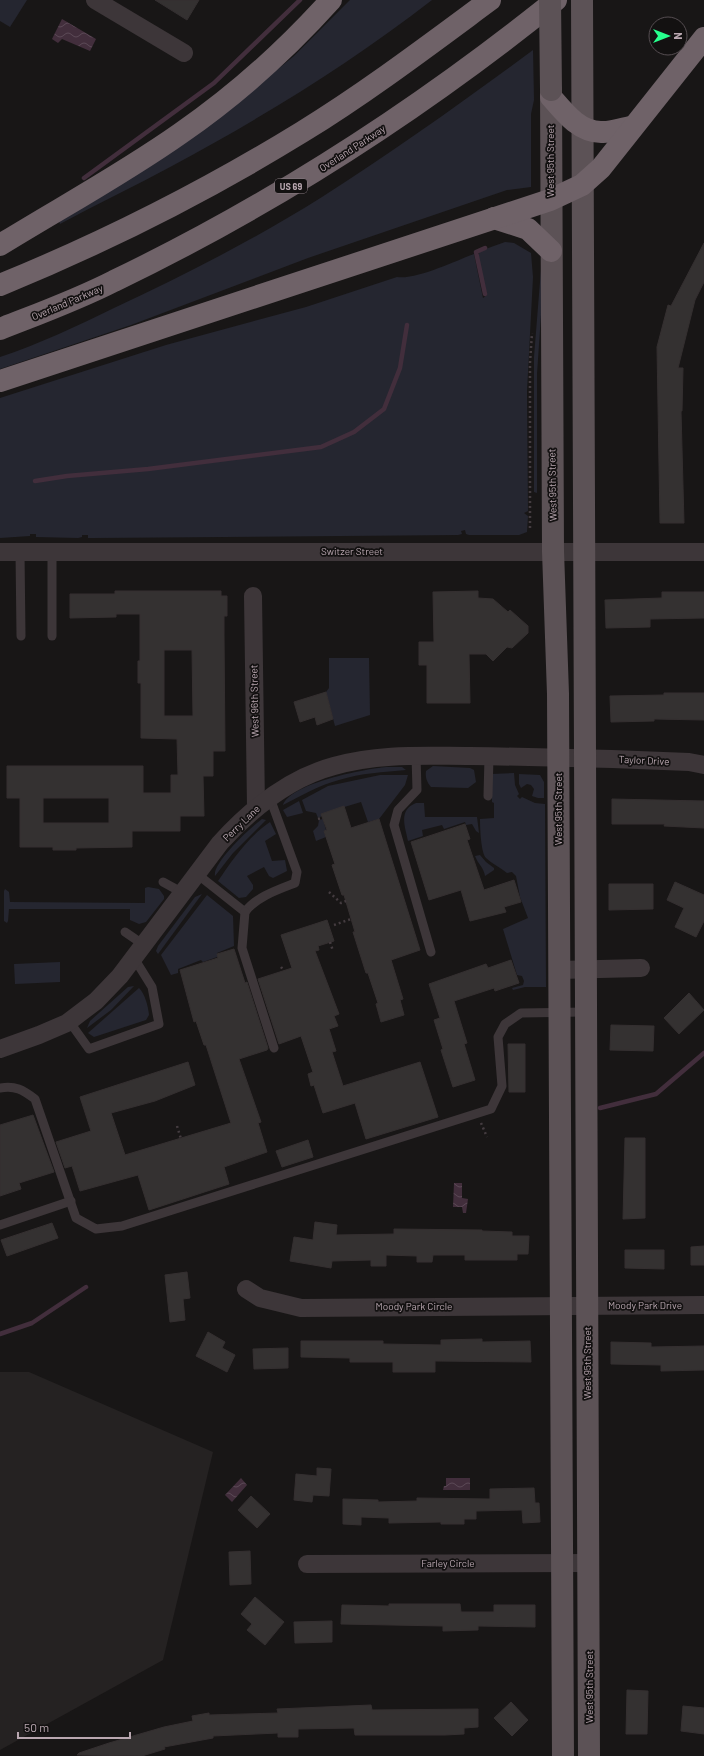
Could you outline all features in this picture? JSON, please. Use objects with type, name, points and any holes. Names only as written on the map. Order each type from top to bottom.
[{"type":"highway","points":[[0,245],[137,162],[181,133],[226,100],[297,38],[331,0]]},
{"type":"highway","points":[[0,285],[54,263],[113,235],[240,168],[303,131],[335,110],[441,37],[490,0]]},
{"type":"highway","name":"Overland Parkway","points":[[0,329],[113,282],[263,203],[341,156],[413,107],[522,27],[556,0]]},
{"type":"highway","points":[[0,382],[550,200],[582,185],[601,168],[704,38]]},
{"type":"highway","points":[[551,94],[566,115],[583,128],[601,132],[632,127]]},
{"type":"highway","points":[[494,218],[528,229],[551,251]]},
{"type":"main road","name":"West 95th Street","points":[[550,0],[553,551],[558,694],[557,757],[563,1756]]},
{"type":"main road","name":"West 95th Street","points":[[582,0],[585,1163],[589,1756]]},
{"type":"main road","points":[[560,1163],[585,1163]]},
{"type":"street","points":[[95,0],[184,53]]},
{"type":"street","name":"Switzer Street","points":[[0,552],[704,552]]},
{"type":"street","name":"West 96th Street","points":[[253,596],[263,802]]},
{"type":"street","name":"Perry Lane","points":[[0,1049],[39,1035],[70,1021],[96,1001],[120,976],[226,837],[263,802],[315,773],[333,766],[373,758],[416,756],[489,756],[584,758]]},
{"type":"street","name":"Taylor Drive","points":[[584,758],[689,762],[704,764]]},
{"type":"street","points":[[559,970],[641,968]]},
{"type":"street","name":"Moody Park Circle","points":[[246,1289],[260,1298],[301,1308],[586,1305]]},
{"type":"street","name":"Moody Park Drive","points":[[586,1305],[704,1305]]},
{"type":"street","name":"Farley Circle","points":[[307,1564],[588,1563]]},
{"type":"lane","points":[[20,552],[21,636]]},
{"type":"lane","points":[[52,552],[52,636]]},
{"type":"lane","points":[[416,756],[418,790],[398,810],[394,826],[431,952]]},
{"type":"lane","points":[[488,796],[489,756]]},
{"type":"lane","points":[[263,802],[281,824],[297,872],[295,883],[269,893],[250,906],[245,912],[242,948],[274,1048]]},
{"type":"lane","points":[[197,874],[245,912]]},
{"type":"lane","points":[[163,882],[183,893]]},
{"type":"lane","points":[[70,1021],[89,1049],[159,1024],[152,987],[139,952],[126,932]]},
{"type":"lane","points":[[0,1088],[10,1086],[22,1089],[35,1098],[76,1218],[96,1229],[122,1226],[491,1109],[502,1086],[498,1037],[505,1024],[521,1013],[585,1012]]},
{"type":"lane","points":[[0,1224],[71,1201]]},
{"type":"path","points":[[530,528],[530,363],[532,331]]},
{"type":"path","points":[[318,820],[322,818]]},
{"type":"path","points":[[329,892],[341,903],[346,901]]},
{"type":"path","points":[[334,925],[351,919]]},
{"type":"path","points":[[330,942],[333,951]]},
{"type":"path","points":[[281,967],[284,971]]},
{"type":"path","points":[[481,1123],[487,1137]]},
{"type":"path","points":[[177,1126],[181,1139]]},
{"type":"shaded area","points":[[0,0],[27,0],[10,27],[0,21]]},
{"type":"shaded area","points":[[350,0],[432,0],[370,46],[273,109],[172,166],[60,224],[58,219],[229,109],[294,56]]},
{"type":"shaded area","points":[[533,50],[534,100],[531,114],[531,187],[507,190],[308,258],[131,325],[0,369],[0,357],[58,334],[167,283],[220,256],[297,212],[349,180],[402,144]]},
{"type":"shaded area","points":[[505,242],[514,243],[531,253],[533,277],[527,391],[528,511],[524,513],[528,516],[527,532],[519,535],[469,535],[466,534],[465,530],[461,531],[462,534],[458,535],[94,538],[88,538],[88,535],[82,535],[82,537],[78,538],[36,537],[36,534],[30,534],[30,536],[0,538],[0,398],[166,345],[306,307],[397,277],[414,276],[425,273],[474,254],[483,298],[487,295],[478,256],[480,251]]},
{"type":"shaded area","points":[[541,269],[542,300],[537,374],[537,493],[534,492],[534,357]]},
{"type":"shaded area","points":[[329,658],[369,658],[370,715],[335,726],[326,692],[329,688]]},
{"type":"shaded area","points":[[433,766],[470,768],[474,770],[476,782],[468,788],[431,787],[427,780],[426,771]]},
{"type":"shaded area","points":[[386,767],[402,767],[406,770],[364,774],[339,780],[317,788],[283,805],[289,797],[300,790],[330,778]]},
{"type":"shaded area","points":[[514,773],[515,785],[519,794],[517,796],[520,799],[522,797],[535,803],[545,804],[546,987],[525,987],[513,990],[512,988],[523,985],[524,981],[522,976],[517,975],[503,929],[528,918],[520,897],[516,876],[512,872],[507,873],[488,860],[484,855],[481,840],[480,819],[494,818],[494,803],[492,802],[492,774]]},
{"type":"shaded area","points":[[519,774],[540,775],[544,782],[544,798],[532,796],[534,789],[531,785],[527,784],[521,788],[519,784]]},
{"type":"shaded area","points":[[380,775],[408,775],[405,785],[379,819],[368,822],[361,802],[321,814],[322,816],[318,818],[316,813],[306,811],[302,800],[328,786]]},
{"type":"shaded area","points":[[299,801],[303,813],[287,817],[283,810]]},
{"type":"shaded area","points":[[416,803],[424,803],[425,817],[477,817],[479,833],[472,824],[466,825],[465,822],[444,829],[442,825],[422,830],[423,836],[408,841],[404,824],[405,814],[410,806]]},
{"type":"shaded area","points":[[262,819],[266,820],[233,853],[215,876],[216,870],[226,854]]},
{"type":"shaded area","points":[[323,819],[326,837],[316,841],[313,831],[318,826],[319,820]]},
{"type":"shaded area","points":[[270,822],[276,834],[265,841],[272,861],[285,860],[287,871],[273,878],[269,876],[264,867],[247,876],[253,885],[253,889],[246,897],[239,898],[218,881],[248,841]]},
{"type":"shaded area","points":[[480,855],[494,868],[494,870],[485,876],[475,856]]},
{"type":"shaded area","points":[[148,887],[159,889],[164,896],[164,899],[146,922],[139,924],[130,920],[130,909],[9,909],[8,921],[7,923],[4,921],[5,889],[9,892],[10,902],[145,903],[145,888]]},
{"type":"shaded area","points":[[202,894],[158,954],[156,951],[158,946],[195,897]]},
{"type":"shaded area","points":[[207,895],[233,916],[234,946],[217,953],[217,957],[203,962],[201,960],[178,969],[178,973],[171,975],[161,955]]},
{"type":"shaded area","points":[[60,962],[60,982],[15,984],[14,964]]},
{"type":"shaded area","points":[[134,986],[111,1010],[87,1028],[90,1021],[128,987]]},
{"type":"shaded area","points":[[139,988],[145,997],[148,1008],[149,1015],[146,1020],[94,1037],[88,1033]]},
{"type":"shaded area","points":[[0,1372],[29,1372],[213,1452],[163,1660],[0,1750]]},
{"type":"water","points":[[62,19],[96,39],[90,51],[62,39],[58,43],[52,39]]},
{"type":"water","points":[[454,1183],[462,1183],[462,1198],[468,1199],[466,1213],[463,1213],[462,1207],[453,1207]]},
{"type":"water","points":[[241,1478],[247,1485],[232,1502],[225,1495]]},
{"type":"water","points":[[446,1478],[470,1478],[470,1490],[443,1490],[444,1486],[446,1486]]},
{"type":"building","points":[[155,0],[199,0],[187,20]]},
{"type":"building","points":[[704,243],[704,282],[695,300],[678,368],[683,368],[681,411],[684,523],[660,523],[657,347],[668,305],[671,306]]},
{"type":"building","points":[[115,591],[221,591],[221,596],[227,596],[227,616],[224,616],[225,751],[213,751],[213,776],[203,776],[204,816],[180,816],[180,831],[132,831],[132,847],[53,850],[53,847],[20,847],[20,798],[7,798],[7,766],[143,766],[143,793],[171,793],[171,775],[178,775],[177,739],[141,738],[141,683],[138,683],[138,661],[140,661],[140,614],[116,614],[116,617],[70,618],[70,594],[115,594]],"holes":[[[164,650],[192,650],[193,716],[164,716]],[[43,798],[109,798],[109,823],[43,823]]]},
{"type":"building","points":[[478,591],[478,598],[493,599],[508,612],[510,610],[528,626],[528,633],[512,648],[507,647],[493,661],[486,654],[469,654],[470,703],[427,703],[427,665],[419,665],[419,642],[434,642],[433,592]]},
{"type":"building","points":[[662,592],[704,592],[704,618],[650,619],[650,627],[606,628],[605,600],[662,598]]},
{"type":"building","points":[[326,692],[333,719],[317,725],[315,717],[300,722],[294,702]]},
{"type":"building","points":[[664,693],[704,693],[704,720],[654,719],[654,721],[611,722],[610,696],[664,695]]},
{"type":"building","points":[[612,799],[704,801],[704,828],[664,826],[665,824],[612,824]]},
{"type":"building","points":[[344,806],[351,828],[379,819],[420,950],[391,960],[403,999],[400,1000],[404,1015],[381,1022],[376,1004],[378,1003],[368,973],[366,973],[353,932],[355,932],[344,895],[342,895],[332,865],[335,864],[324,831],[327,830],[321,814]]},
{"type":"building","points":[[465,824],[470,839],[467,840],[484,890],[514,880],[521,902],[504,907],[506,912],[470,921],[461,890],[429,900],[411,842]]},
{"type":"building","points":[[675,882],[704,895],[704,921],[696,937],[675,927],[684,908],[667,900]]},
{"type":"building","points":[[609,884],[653,884],[653,909],[609,910]]},
{"type":"building","points":[[327,920],[334,941],[318,946],[319,950],[315,951],[339,1014],[334,1016],[338,1026],[329,1029],[336,1051],[332,1052],[343,1086],[420,1062],[438,1117],[366,1139],[355,1103],[323,1113],[314,1085],[311,1086],[308,1074],[313,1072],[301,1036],[279,1044],[258,979],[292,968],[281,935]]},
{"type":"building","points":[[234,949],[245,983],[247,982],[268,1048],[267,1050],[239,1059],[261,1122],[258,1123],[267,1152],[224,1167],[229,1184],[149,1210],[138,1175],[80,1191],[72,1166],[65,1168],[56,1142],[91,1131],[80,1097],[188,1062],[195,1085],[155,1101],[111,1113],[125,1155],[231,1123],[206,1045],[204,1045],[196,1021],[194,1022],[180,970],[218,958],[217,954]]},
{"type":"building","points":[[511,960],[519,983],[495,991],[494,988],[454,1001],[467,1043],[464,1044],[475,1080],[453,1087],[441,1050],[443,1049],[434,1020],[440,1018],[429,984],[486,964],[488,968]]},
{"type":"building","points":[[689,993],[704,1010],[679,1034],[664,1018]]},
{"type":"building","points":[[611,1025],[654,1026],[653,1051],[610,1050]]},
{"type":"building","points":[[508,1044],[525,1044],[525,1092],[509,1092]]},
{"type":"building","points":[[33,1115],[54,1172],[19,1183],[21,1189],[0,1196],[0,1125]]},
{"type":"building","points":[[625,1138],[645,1138],[645,1218],[623,1219]]},
{"type":"building","points":[[308,1140],[313,1157],[282,1167],[276,1151]]},
{"type":"building","points":[[315,1222],[337,1225],[336,1235],[394,1234],[394,1229],[482,1230],[512,1232],[512,1236],[529,1236],[528,1254],[517,1254],[517,1260],[465,1260],[465,1255],[433,1255],[432,1262],[417,1262],[417,1256],[386,1255],[386,1266],[371,1266],[371,1260],[332,1261],[331,1268],[290,1261],[294,1237],[313,1240]]},
{"type":"building","points":[[52,1223],[58,1238],[7,1256],[1,1240]]},
{"type":"building","points":[[704,1246],[704,1265],[691,1265],[691,1247]]},
{"type":"building","points":[[625,1250],[664,1250],[664,1269],[625,1268]]},
{"type":"building","points":[[187,1272],[190,1298],[183,1299],[185,1320],[170,1322],[165,1275]]},
{"type":"building","points":[[208,1332],[225,1342],[222,1348],[235,1355],[227,1372],[196,1356]]},
{"type":"building","points":[[482,1339],[482,1342],[530,1341],[531,1362],[435,1361],[435,1372],[393,1372],[393,1362],[350,1362],[350,1358],[301,1357],[301,1341],[383,1341],[383,1344],[441,1345],[441,1340]]},
{"type":"building","points":[[611,1342],[651,1343],[651,1347],[704,1346],[704,1370],[661,1371],[661,1365],[611,1364]]},
{"type":"building","points":[[288,1348],[288,1368],[254,1369],[253,1349]]},
{"type":"building","points":[[317,1468],[331,1469],[329,1496],[313,1495],[312,1502],[294,1500],[296,1474],[317,1476]]},
{"type":"building","points":[[534,1488],[535,1503],[539,1503],[540,1522],[523,1523],[522,1510],[476,1511],[476,1519],[464,1519],[464,1524],[441,1524],[441,1522],[389,1523],[389,1518],[361,1517],[361,1525],[343,1524],[343,1499],[378,1500],[378,1502],[417,1501],[417,1498],[490,1499],[490,1489]]},
{"type":"building","points":[[251,1496],[270,1514],[257,1528],[238,1510]]},
{"type":"building","points":[[250,1551],[251,1584],[230,1585],[229,1552]]},
{"type":"building","points":[[255,1597],[284,1622],[265,1645],[247,1630],[252,1624],[241,1614]]},
{"type":"building","points":[[389,1604],[460,1604],[461,1612],[494,1612],[494,1605],[535,1605],[535,1627],[478,1626],[478,1630],[443,1631],[443,1626],[341,1624],[342,1605],[389,1606]]},
{"type":"building","points":[[332,1621],[332,1642],[295,1643],[294,1622]]},
{"type":"building","points":[[627,1690],[648,1691],[647,1734],[626,1734]]},
{"type":"building","points":[[511,1702],[528,1720],[512,1736],[494,1718]]},
{"type":"building","points":[[371,1705],[372,1710],[478,1709],[478,1727],[464,1728],[464,1734],[445,1735],[355,1735],[354,1728],[298,1729],[298,1737],[278,1737],[278,1733],[213,1736],[213,1738],[164,1747],[165,1749],[142,1756],[77,1755],[109,1743],[164,1727],[193,1721],[192,1716],[209,1713],[209,1715],[278,1713],[277,1709]]},
{"type":"building","points":[[683,1706],[704,1708],[704,1734],[681,1731]]},
{"type":"waterway","points":[[84,178],[214,83],[300,0]]},
{"type":"waterway","points":[[485,248],[476,252],[485,294]]},
{"type":"waterway","points":[[35,481],[67,476],[148,469],[321,447],[354,432],[384,409],[400,368],[407,325]]},
{"type":"waterway","points":[[600,1108],[656,1094],[704,1053]]},
{"type":"waterway","points":[[0,1334],[32,1323],[86,1287]]}]
